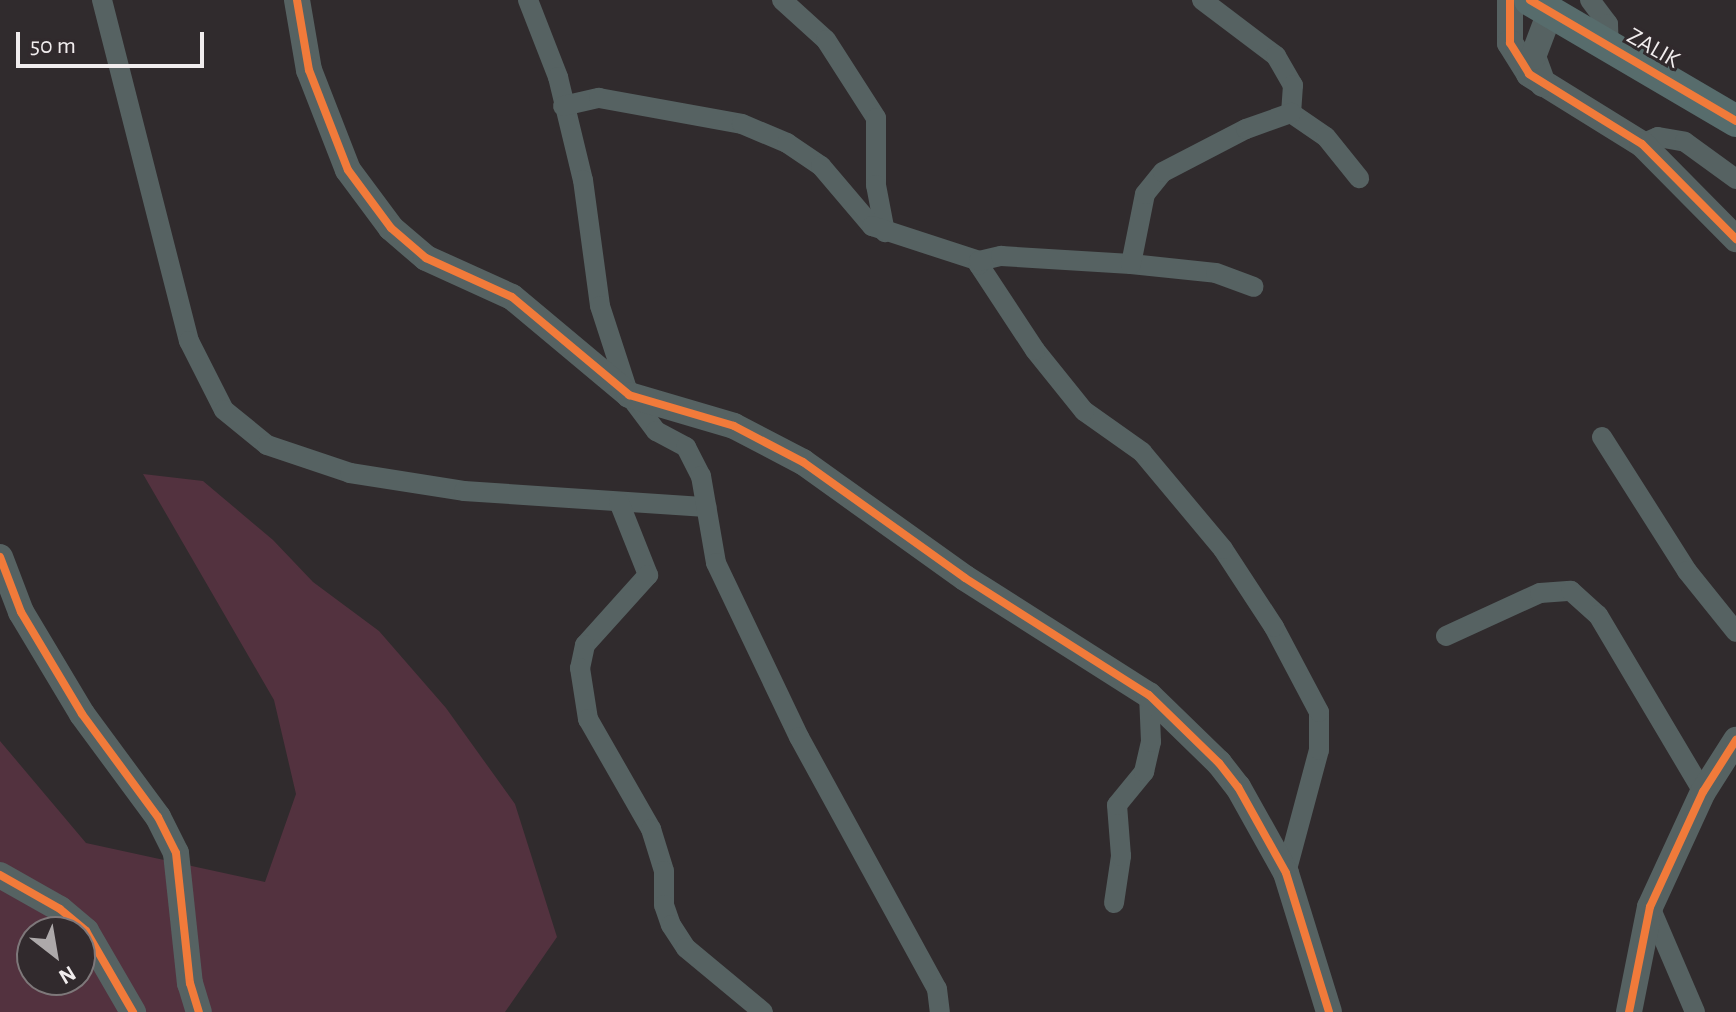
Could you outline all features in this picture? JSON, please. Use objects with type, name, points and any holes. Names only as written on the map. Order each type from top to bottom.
[{"type":"main road","name":"ZALIK","points":[[1540,6],[1736,121]]},
{"type":"street","points":[[102,0],[189,341],[224,410],[267,445],[350,473],[464,491],[706,507]]},
{"type":"street","points":[[297,0],[309,70],[348,170],[391,228],[426,258],[512,297],[629,395],[656,431],[686,447],[701,476],[716,563],[751,639],[878,887],[937,989],[940,1012]]},
{"type":"street","points":[[528,0],[558,77],[583,180],[600,306],[629,395]]},
{"type":"street","points":[[782,0],[826,40],[876,118],[876,185],[885,232]]},
{"type":"street","points":[[1202,0],[1276,56],[1293,85],[1291,113]]},
{"type":"street","points":[[1510,0],[1510,43],[1520,64],[1543,84],[1642,144],[1736,239]]},
{"type":"street","points":[[1590,0],[1608,24],[1609,47]]},
{"type":"street","points":[[1540,6],[1533,57],[1543,84]]},
{"type":"street","points":[[563,106],[599,98],[742,124],[787,143],[821,166],[872,226],[979,261],[1011,256],[1131,264],[1216,273],[1254,287]]},
{"type":"street","points":[[1291,113],[1326,137],[1359,178]]},
{"type":"street","points":[[1131,264],[1145,194],[1163,172],[1246,129],[1291,113]]},
{"type":"street","points":[[1642,144],[1658,137],[1685,142],[1736,179]]},
{"type":"street","points":[[979,261],[1035,350],[1084,411],[1142,452],[1223,549],[1274,627],[1319,712],[1319,750],[1286,873]]},
{"type":"street","points":[[629,395],[734,426],[803,462],[965,578],[1149,695],[1238,787],[1286,873],[1329,1012]]},
{"type":"street","points":[[1602,437],[1687,571],[1736,632]]},
{"type":"street","points":[[619,502],[648,575],[585,645],[580,668],[588,719],[651,829],[664,871],[664,905],[671,925],[686,948],[763,1012]]},
{"type":"street","points":[[0,557],[21,612],[82,714],[158,817],[176,853],[188,971],[199,1012]]},
{"type":"street","points":[[1446,636],[1540,593],[1571,591],[1598,615],[1703,792]]},
{"type":"street","points":[[1114,903],[1121,856],[1117,805],[1144,772],[1151,742],[1149,695]]},
{"type":"street","points":[[1629,1012],[1650,907],[1703,792],[1736,740]]},
{"type":"street","points":[[0,875],[60,909],[86,931],[133,1012]]},
{"type":"street","points":[[1650,907],[1695,1012]]},
{"type":"shaded area","points":[[143,474],[203,481],[273,540],[313,582],[379,631],[446,708],[515,804],[557,937],[505,1012],[0,1012],[0,741],[86,843],[265,882],[296,794],[274,700]]},
{"type":"cycle path","points":[[297,0],[309,70],[348,170],[391,228],[426,258],[512,297],[629,395],[734,426],[803,462],[965,578],[1149,695],[1219,763],[1238,787],[1286,873],[1329,1012]]},
{"type":"cycle path","points":[[1510,0],[1510,43],[1529,74],[1642,144],[1736,239]]},
{"type":"cycle path","points":[[1530,0],[1736,121]]},
{"type":"cycle path","points":[[0,557],[21,612],[82,714],[158,817],[176,853],[190,983],[199,1012]]},
{"type":"cycle path","points":[[1629,1012],[1650,907],[1703,792],[1736,740]]},
{"type":"cycle path","points":[[0,875],[60,909],[86,931],[133,1012]]}]
